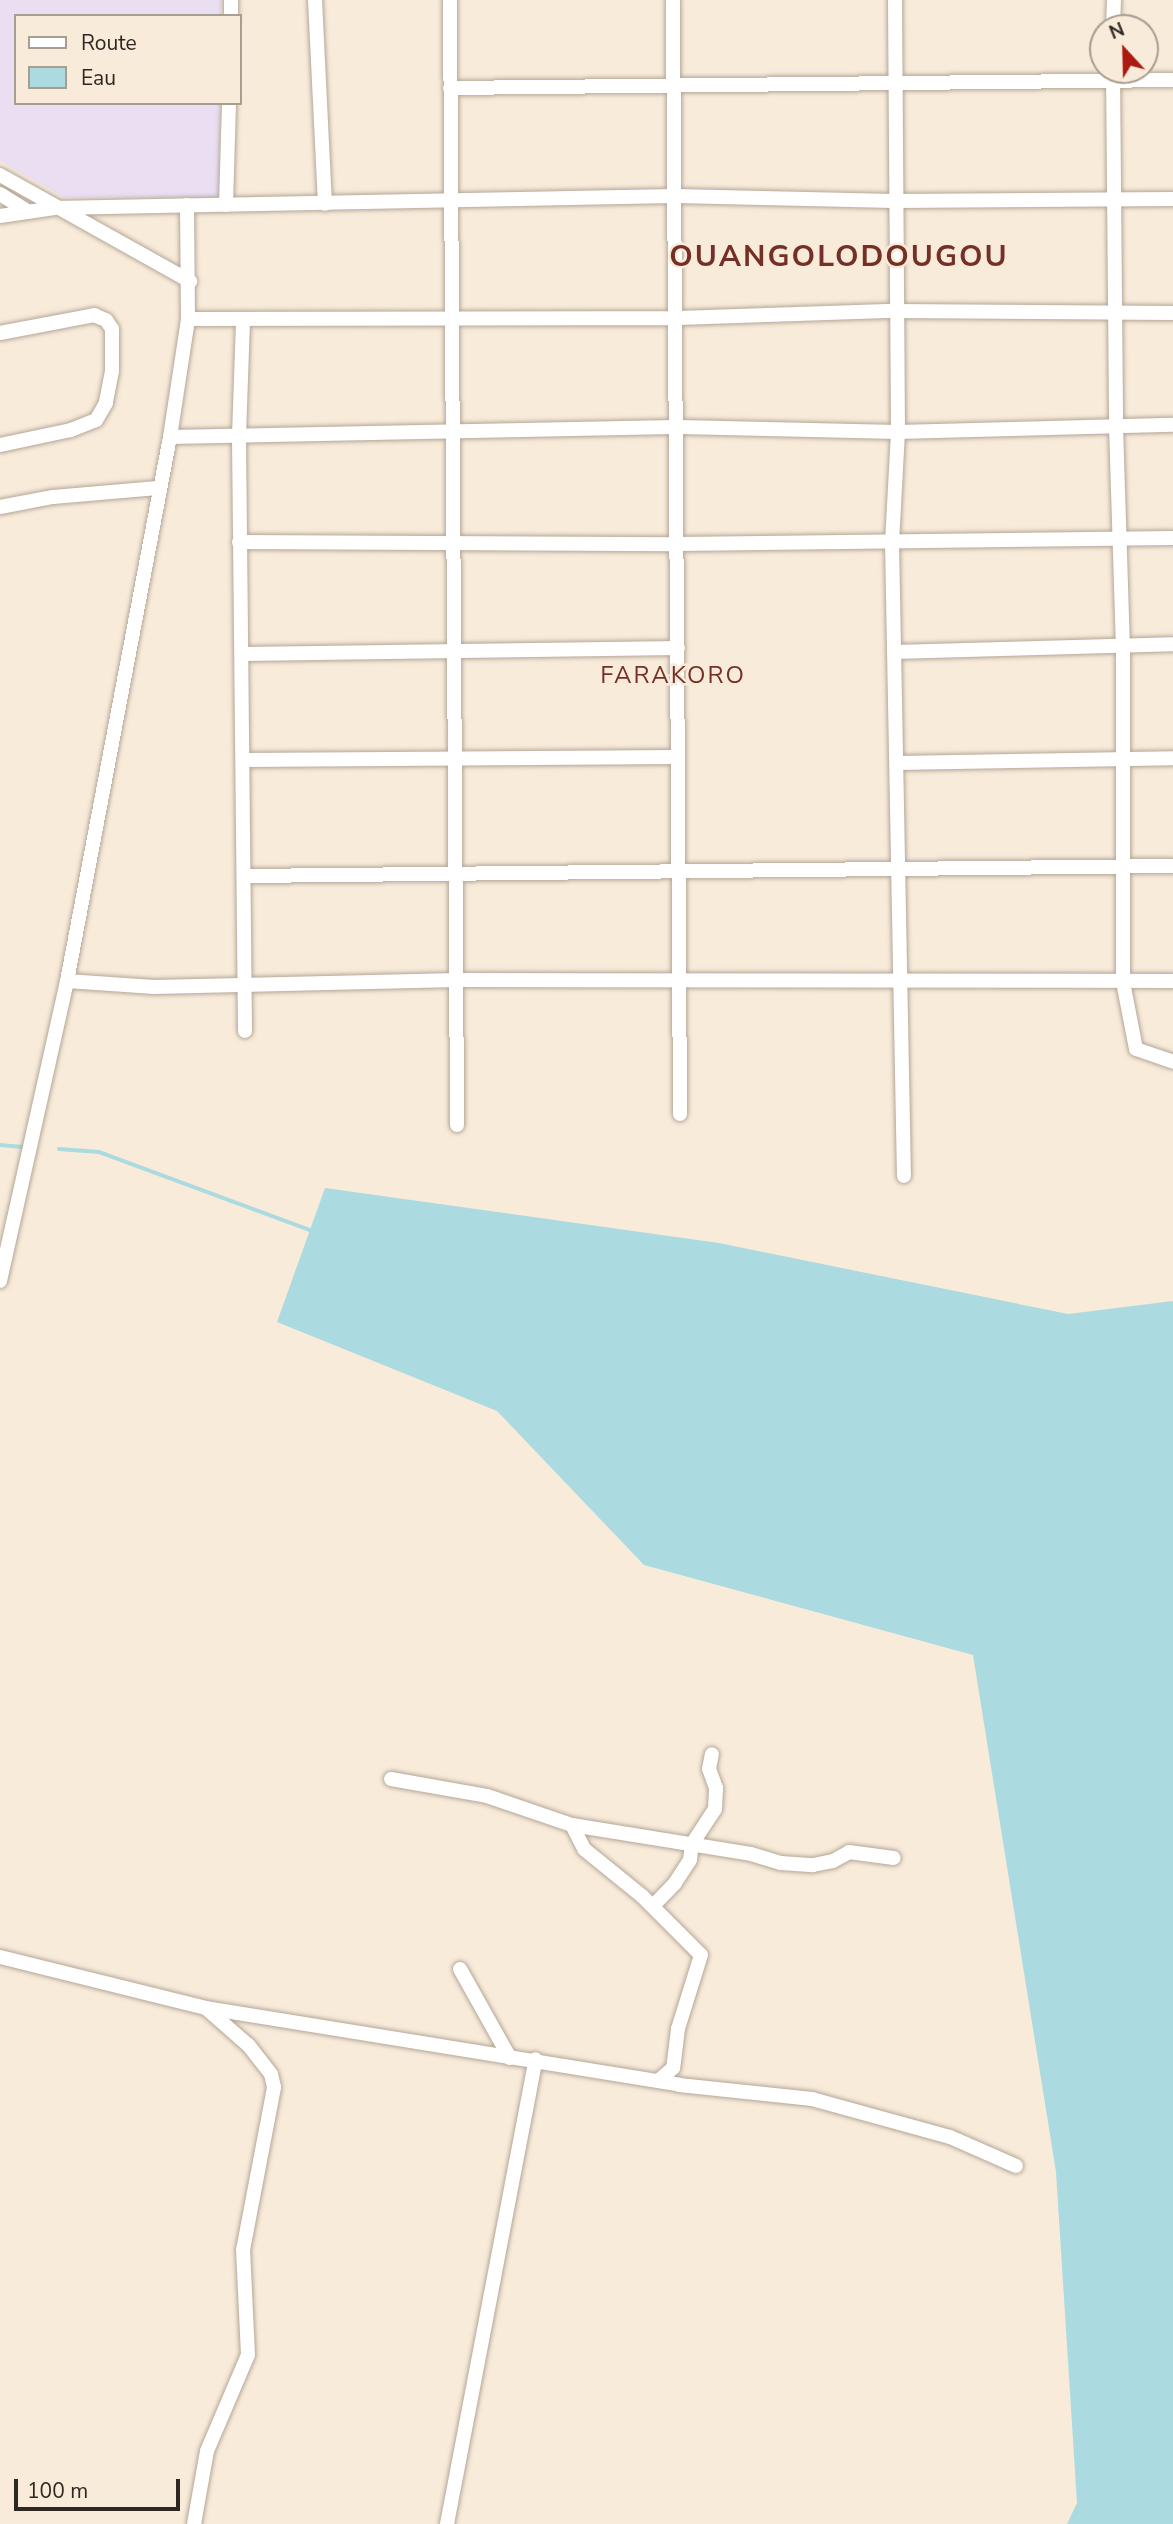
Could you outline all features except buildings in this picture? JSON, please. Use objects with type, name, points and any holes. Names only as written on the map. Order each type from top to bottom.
[{"type":"street","points":[[315,0],[325,204]]},
{"type":"street","points":[[450,0],[458,759],[457,1125]]},
{"type":"street","points":[[673,0],[679,427],[677,544],[680,1114]]},
{"type":"street","points":[[895,0],[894,311],[898,432],[892,542],[901,867],[904,1176]]},
{"type":"street","points":[[450,88],[895,84],[1089,76]]},
{"type":"street","points":[[1113,84],[1116,426],[1124,645],[1120,865],[1123,982],[1130,1037],[1136,1049],[1173,1062]]},
{"type":"street","points":[[226,205],[229,105]]},
{"type":"street","points":[[0,175],[54,208],[191,281]]},
{"type":"street","points":[[0,194],[27,211]]},
{"type":"street","points":[[0,216],[54,208],[675,196],[894,201],[1173,199]]},
{"type":"street","points":[[0,1281],[67,981],[158,488],[170,437],[191,281],[187,205]]},
{"type":"street","points":[[188,319],[243,321],[678,318],[894,311],[1173,313]]},
{"type":"street","points":[[0,333],[94,314],[106,320],[112,329],[112,371],[106,403],[96,420],[71,430],[0,445]]},
{"type":"street","points":[[243,321],[239,542],[246,877],[243,987],[245,1031]]},
{"type":"street","points":[[170,437],[454,429],[679,427],[898,432],[1173,425]]},
{"type":"street","points":[[0,507],[53,497],[158,488]]},
{"type":"street","points":[[239,542],[677,544],[1173,538]]},
{"type":"street","points":[[894,652],[1173,644]]},
{"type":"street","points":[[243,654],[678,648]]},
{"type":"street","points":[[244,760],[678,757]]},
{"type":"street","points":[[897,762],[1173,758]]},
{"type":"street","points":[[246,877],[679,873],[901,867],[1173,866]]},
{"type":"street","points":[[67,981],[243,987],[458,980],[1173,981]]},
{"type":"street","points":[[653,1906],[690,1860],[692,1844],[715,1809],[716,1788],[709,1769],[712,1754]]},
{"type":"street","points":[[391,1779],[487,1796],[572,1825],[692,1844],[781,1863],[813,1865],[833,1861],[849,1852],[894,1858]]},
{"type":"street","points":[[572,1825],[584,1849],[653,1906],[701,1955],[678,2029],[673,2068],[659,2080]]},
{"type":"street","points":[[0,1957],[205,2008],[510,2058],[536,2059],[659,2080],[812,2099],[950,2137],[1016,2166]]},
{"type":"street","points":[[460,1969],[510,2058]]},
{"type":"street","points":[[194,2524],[207,2451],[248,2355],[243,2249],[274,2087],[271,2074],[248,2045],[205,2008]]},
{"type":"street","points":[[447,2524],[536,2059]]},
{"type":"shaded area","points":[[0,0],[221,0],[221,14],[14,14],[14,105],[220,105],[219,198],[63,197],[0,161]]},
{"type":"water","points":[[325,1188],[719,1243],[1068,1314],[1173,1301],[1173,2524],[1067,2524],[1077,2503],[1056,2172],[973,1655],[644,1565],[497,1411],[277,1322]]},
{"type":"waterway","points":[[0,1145],[25,1147]]},
{"type":"waterway","points":[[59,1149],[99,1152],[312,1231]]},
{"type":"district","name":"OUANGOLODOUGOU","points":[[839,257]]},
{"type":"district","name":"FARAKORO","points":[[673,676]]}]
